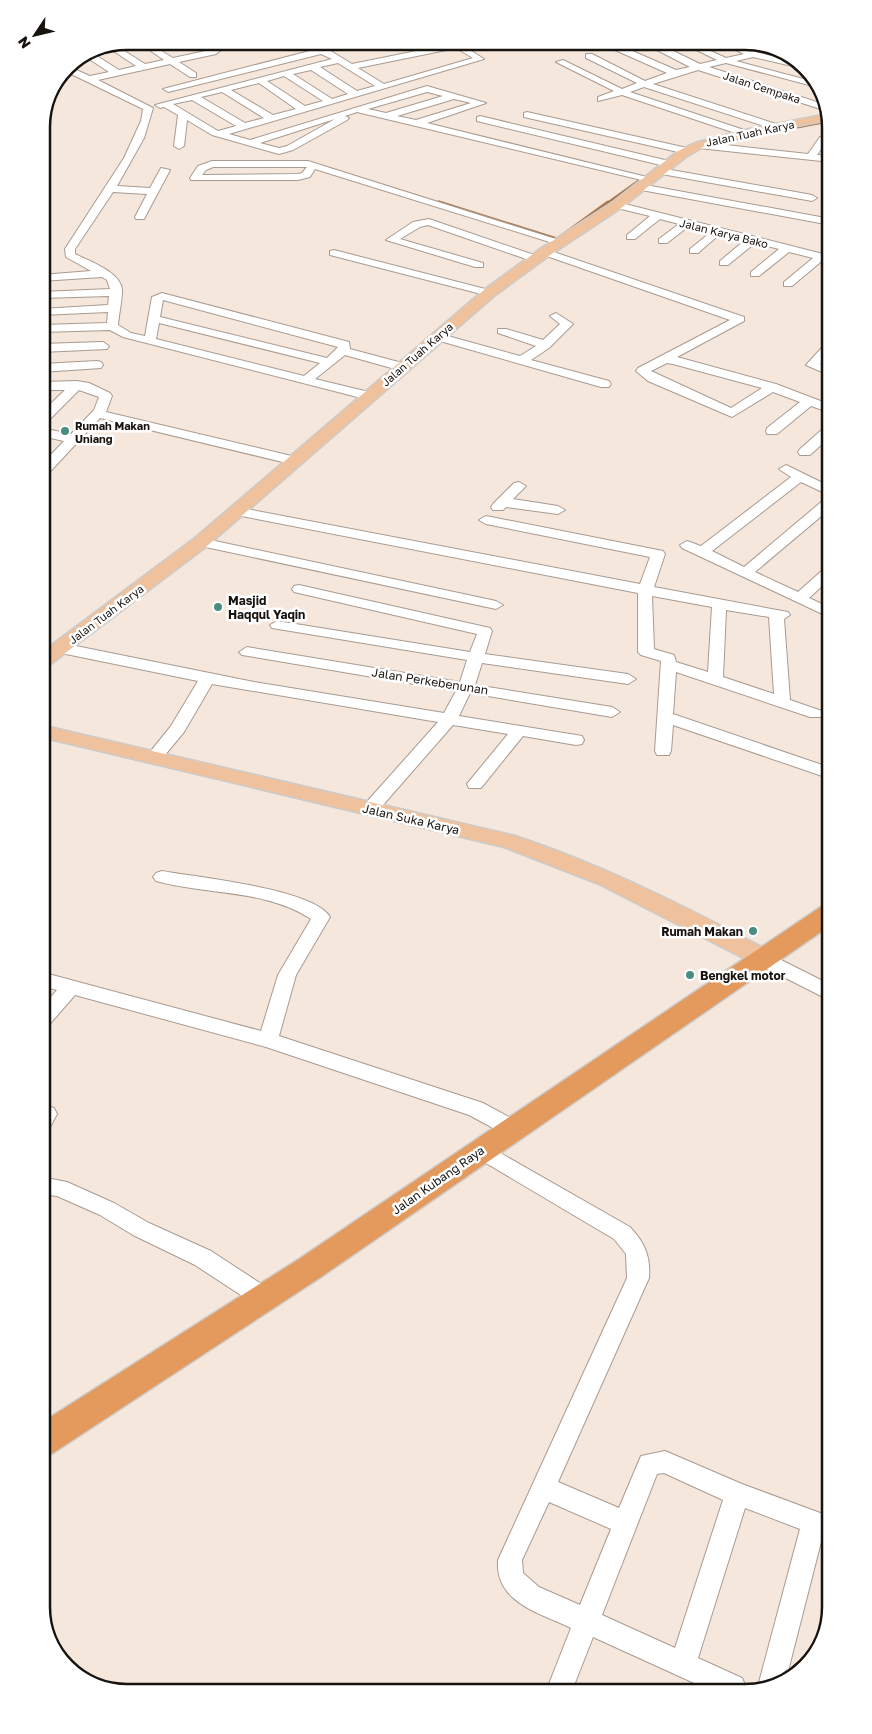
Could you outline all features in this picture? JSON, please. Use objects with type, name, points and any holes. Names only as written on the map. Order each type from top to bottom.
[{"type":"highway","name":"Jalan Kubang Raya","points":[[50,1436],[264,1298],[822,918]]},
{"type":"main road","name":"Jalan Tuah Karya","points":[[50,656],[201,542],[489,292],[540,255],[617,205],[693,148],[744,133],[821,117]]},
{"type":"main road","name":"Jalan Suka Karya","points":[[50,733],[508,842],[557,856],[654,900],[763,958]]},
{"type":"street","points":[[155,50],[193,75]]},
{"type":"street","points":[[188,50],[212,64]]},
{"type":"street","points":[[90,79],[197,56],[216,50]]},
{"type":"street","points":[[351,67],[446,50]]},
{"type":"street","points":[[218,134],[432,73],[453,63],[480,58],[469,50]]},
{"type":"street","points":[[623,50],[675,73]]},
{"type":"street","name":"Jalan Cempaka","points":[[664,50],[698,67],[821,112]]},
{"type":"street","points":[[702,50],[724,60],[809,83]]},
{"type":"street","points":[[743,50],[788,63]]},
{"type":"street","points":[[118,51],[143,67]]},
{"type":"street","points":[[184,99],[164,87],[321,51],[383,87]]},
{"type":"street","points":[[601,99],[647,85],[675,73],[753,54]]},
{"type":"street","points":[[589,56],[647,85],[776,127]]},
{"type":"street","points":[[404,57],[432,73]]},
{"type":"street","points":[[94,58],[117,73]]},
{"type":"street","points":[[112,326],[117,292],[116,285],[104,274],[70,255],[70,249],[133,151],[146,120],[156,106],[285,72],[339,60]]},
{"type":"street","points":[[379,62],[407,80]]},
{"type":"street","points":[[560,62],[622,92],[744,133]]},
{"type":"street","points":[[312,66],[356,95]]},
{"type":"street","points":[[74,72],[156,106],[183,115],[218,134],[283,151],[344,118],[334,116]]},
{"type":"street","points":[[285,72],[331,102]]},
{"type":"street","points":[[259,79],[265,92]]},
{"type":"street","points":[[223,89],[272,119]]},
{"type":"street","points":[[250,143],[288,129],[427,89],[481,103],[416,123]]},
{"type":"street","points":[[134,91],[156,106]]},
{"type":"street","points":[[239,98],[265,92],[288,100],[304,110]]},
{"type":"street","points":[[386,116],[454,96]]},
{"type":"street","points":[[194,97],[245,127]]},
{"type":"street","points":[[255,109],[288,100]]},
{"type":"street","points":[[357,109],[655,175],[822,220]]},
{"type":"street","points":[[527,114],[693,148],[822,158]]},
{"type":"street","points":[[179,146],[183,115]]},
{"type":"street","points":[[480,119],[655,175],[812,198]]},
{"type":"street","points":[[288,129],[312,136]]},
{"type":"street","points":[[810,157],[822,142]]},
{"type":"street","points":[[225,164],[232,150]]},
{"type":"street","points":[[313,166],[306,175],[298,177],[195,178],[207,166],[225,164],[302,164],[313,166],[560,242]]},
{"type":"street","points":[[140,217],[165,170]]},
{"type":"street","points":[[108,189],[154,191]]},
{"type":"street","name":"Jalan Karya Bako","points":[[617,205],[822,257]]},
{"type":"street","points":[[631,237],[657,216]]},
{"type":"street","points":[[479,265],[391,240],[417,224],[425,222],[488,242],[540,255],[740,319],[642,371],[643,374],[732,413],[772,387]]},
{"type":"street","points":[[663,241],[687,223]]},
{"type":"street","points":[[694,251],[718,231]]},
{"type":"street","points":[[724,263],[752,240]]},
{"type":"street","points":[[461,260],[488,242]]},
{"type":"street","points":[[755,274],[786,248]]},
{"type":"street","points":[[334,253],[489,292]]},
{"type":"street","points":[[788,284],[822,261]]},
{"type":"street","points":[[50,277],[104,274]]},
{"type":"street","points":[[50,295],[117,292]]},
{"type":"street","points":[[150,341],[156,319],[158,298],[162,296],[340,343],[346,348],[306,380]]},
{"type":"street","points":[[50,312],[115,308]]},
{"type":"street","points":[[521,361],[545,345],[567,324],[556,316]]},
{"type":"street","points":[[156,319],[329,362]]},
{"type":"street","points":[[50,328],[112,326],[127,335],[369,396]]},
{"type":"street","points":[[502,331],[545,345]]},
{"type":"street","points":[[437,337],[605,384]]},
{"type":"street","points":[[50,348],[103,346]]},
{"type":"street","points":[[343,351],[402,367]]},
{"type":"street","points":[[822,354],[812,363],[822,374]]},
{"type":"street","points":[[665,359],[772,387],[822,406]]},
{"type":"street","points":[[50,368],[97,366]]},
{"type":"street","points":[[815,368],[822,370]]},
{"type":"street","points":[[50,412],[77,385]]},
{"type":"street","points":[[50,386],[77,385],[96,390],[106,396],[98,414],[50,463]]},
{"type":"street","points":[[772,431],[809,401]]},
{"type":"street","points":[[98,414],[295,460]]},
{"type":"street","points":[[50,434],[74,439]]},
{"type":"street","points":[[805,452],[822,436]]},
{"type":"street","points":[[786,469],[822,487]]},
{"type":"street","points":[[702,552],[801,476]]},
{"type":"street","points":[[519,486],[486,520],[658,554],[645,591],[646,652],[668,658],[663,751]]},
{"type":"street","points":[[503,502],[558,510]]},
{"type":"street","points":[[746,573],[822,509]]},
{"type":"street","points":[[236,511],[645,591],[779,614],[782,702]]},
{"type":"street","points":[[201,542],[496,605]]},
{"type":"street","points":[[688,545],[822,609]]},
{"type":"street","points":[[800,598],[822,578]]},
{"type":"street","points":[[299,589],[484,629],[466,687],[448,720],[370,809]]},
{"type":"street","points":[[715,680],[719,604]]},
{"type":"street","points":[[277,625],[474,657],[628,679]]},
{"type":"street","points":[[62,648],[207,678],[576,740]]},
{"type":"street","name":"Jalan Perkebenunan","points":[[247,652],[612,712]]},
{"type":"street","points":[[668,664],[816,714]]},
{"type":"street","points":[[154,757],[178,728],[207,678]]},
{"type":"street","points":[[665,717],[822,771]]},
{"type":"street","points":[[475,784],[519,730]]},
{"type":"street","points":[[162,877],[286,900],[312,909],[321,917],[287,975],[268,1040]]},
{"type":"street","points":[[763,958],[817,987]]},
{"type":"street","points":[[50,981],[268,1040],[476,1109],[512,1128]]},
{"type":"street","points":[[50,1009],[71,987]]},
{"type":"street","points":[[481,1150],[622,1233],[636,1248],[640,1264],[638,1278],[510,1560],[509,1571],[511,1580],[518,1588],[530,1596],[726,1684]]},
{"type":"street","points":[[50,1186],[60,1188],[107,1209],[141,1229],[203,1258],[264,1298]]},
{"type":"street","points":[[562,1684],[649,1464],[665,1462],[737,1494],[822,1526],[772,1679]]},
{"type":"street","points":[[544,1488],[625,1523]]},
{"type":"street","points":[[683,1664],[737,1494]]},
{"type":"waterway","points":[[721,142],[822,123]]},
{"type":"waterway","points":[[606,204],[641,179]]},
{"type":"waterway","points":[[438,202],[443,204]]},
{"type":"waterway","points":[[439,202],[557,239],[608,202]]},
{"type":"place","name":"Rumah Makan Uniang","points":[[65,431]]},
{"type":"place","name":"Masjid Haqqul Yaqin","points":[[218,607]]},
{"type":"place","name":"Rumah Makan","points":[[753,931]]},
{"type":"place","name":"Bengkel motor","points":[[690,975]]}]
